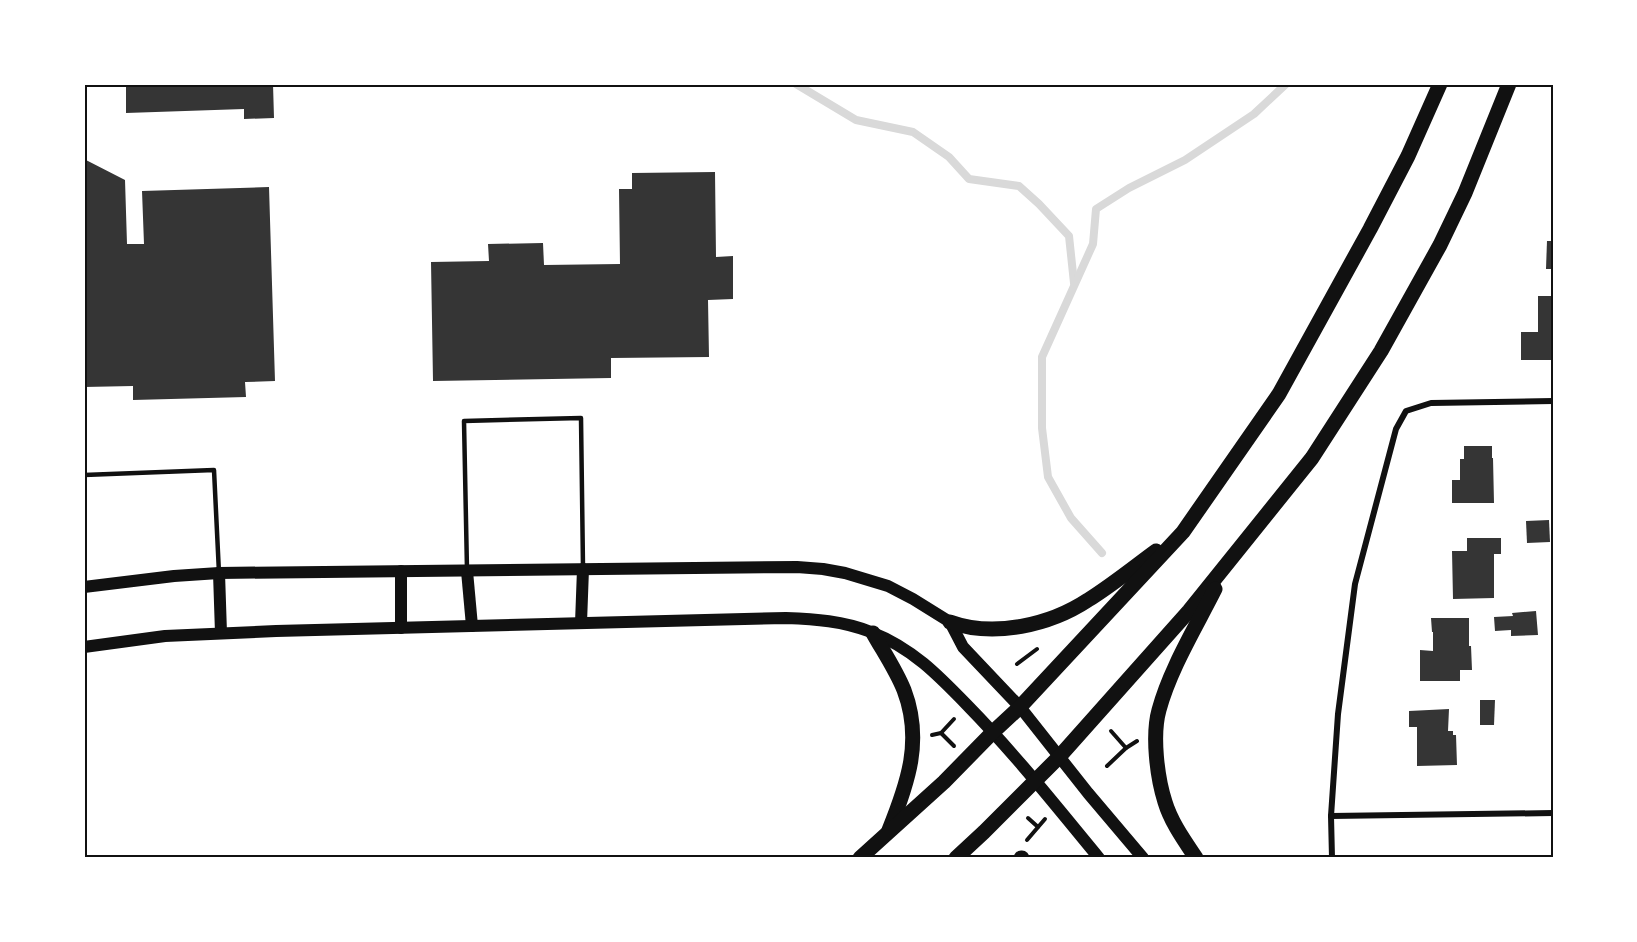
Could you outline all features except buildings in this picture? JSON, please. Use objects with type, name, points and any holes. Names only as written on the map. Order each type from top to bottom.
[{"type":"main road","points":[[860,858],[944,782],[1020,707],[1183,531],[1279,394],[1408,156],[1440,84]]},
{"type":"main road","points":[[956,858],[1059,757],[1189,611],[1312,458],[1381,351],[1440,245],[1466,193],[1509,84]]},
{"type":"main road","points":[[84,587],[219,573],[797,567],[845,573],[888,586],[950,622],[971,628],[1006,628],[1023,626],[1055,616],[1087,601],[1183,531]]},
{"type":"main road","points":[[1196,858],[1175,826],[1165,803],[1157,773],[1156,742],[1159,712],[1174,670],[1228,564]]},
{"type":"main road","points":[[581,623],[583,569]]},
{"type":"main road","points":[[401,571],[401,628]]},
{"type":"main road","points":[[468,571],[472,626]]},
{"type":"main road","points":[[219,573],[221,633]]},
{"type":"main road","points":[[84,646],[165,636],[221,633],[786,618],[836,622],[873,633],[907,651],[933,670],[993,732],[1099,858]]},
{"type":"main road","points":[[950,622],[963,647],[1020,707],[1143,858]]},
{"type":"main road","points":[[873,633],[903,690],[911,718],[910,772],[887,835]]},
{"type":"street","points":[[1332,858],[1331,816],[1338,714],[1355,584],[1396,429],[1406,411],[1431,403],[1553,401]]},
{"type":"street","points":[[1331,816],[1553,813]]},
{"type":"lane","points":[[468,571],[464,421],[581,418],[583,569]]},
{"type":"lane","points":[[84,475],[214,470],[219,573]]},
{"type":"path","points":[[1034,642],[1042,653]]},
{"type":"path","points":[[1017,664],[1037,649]]},
{"type":"path","points":[[931,735],[941,733],[957,716]]},
{"type":"path","points":[[1110,731],[1126,748]]},
{"type":"path","points":[[941,733],[957,748]]},
{"type":"path","points":[[1107,766],[1126,748],[1141,738]]},
{"type":"path","points":[[1027,817],[1038,827]]},
{"type":"path","points":[[1022,853],[1038,827],[1046,819]]},
{"type":"waterway","points":[[796,84],[856,120],[913,132],[949,157],[969,179],[1019,186],[1069,236],[1074,283]]},
{"type":"waterway","points":[[1102,553],[1071,518],[1048,477],[1042,428],[1042,357],[1093,244],[1096,209],[1129,188],[1185,160],[1254,114],[1286,84]]}]
